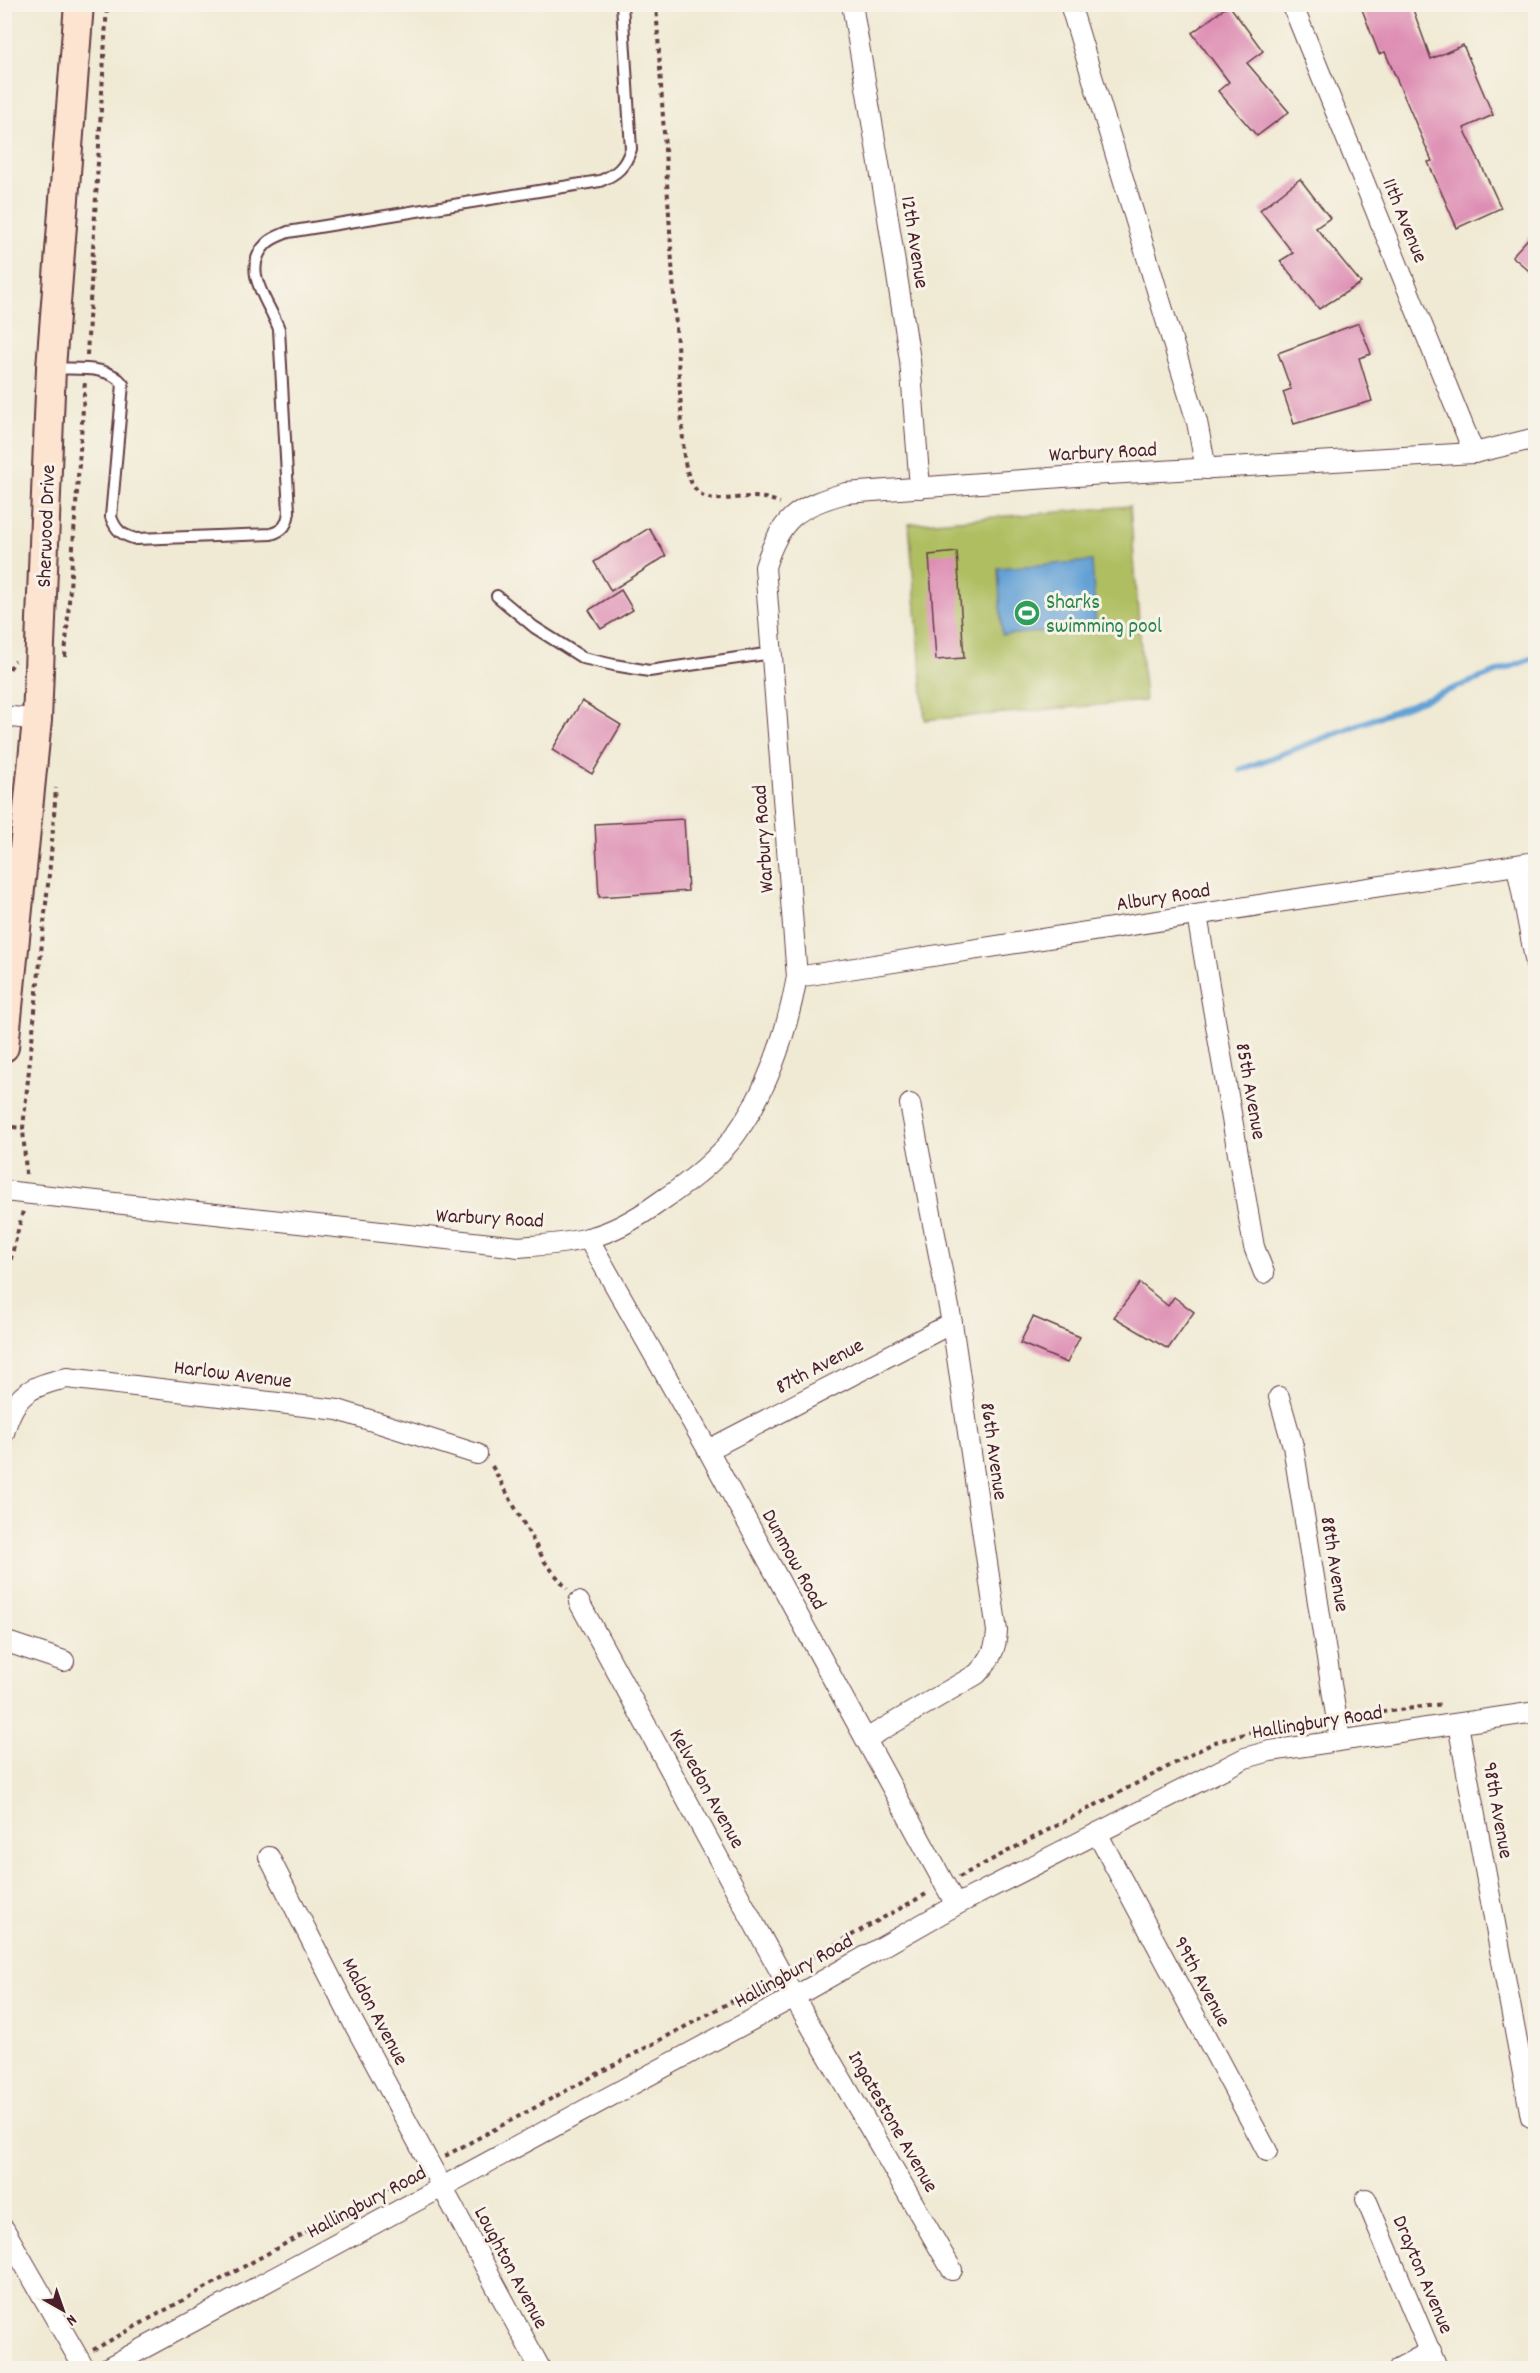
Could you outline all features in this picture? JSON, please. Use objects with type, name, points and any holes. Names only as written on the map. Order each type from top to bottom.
[{"type":"street","name":"Sherwood Drive","points":[[4,1047],[37,720],[51,368],[79,4]]},
{"type":"street","name":"12th Avenue","points":[[852,4],[910,360],[920,488]]},
{"type":"street","points":[[1070,4],[1197,422],[1206,470]]},
{"type":"street","name":"11th Avenue","points":[[1292,4],[1474,453]]},
{"type":"street","name":"Warbury Road","points":[[4,1191],[519,1247],[588,1238],[628,1222],[682,1187],[736,1135],[754,1105],[774,1060],[791,1011],[797,977],[765,567],[772,544],[784,524],[798,512],[822,500],[846,493],[1474,453],[1536,438]]},
{"type":"street","points":[[4,716],[37,720]]},
{"type":"street","points":[[1526,864],[1536,964]]},
{"type":"street","name":"Albury Road","points":[[797,977],[1526,864]]},
{"type":"street","name":"85th Avenue","points":[[1197,915],[1254,1247],[1264,1273]]},
{"type":"street","name":"86th Avenue","points":[[866,1739],[977,1674],[990,1659],[997,1645],[997,1631],[952,1323],[910,1104]]},
{"type":"street","name":"Dunmow Road","points":[[588,1238],[708,1450],[956,1905]]},
{"type":"street","name":"87th Avenue","points":[[708,1450],[952,1323]]},
{"type":"street","name":"Harlow Avenue","points":[[4,1433],[8,1418],[20,1397],[40,1384],[67,1378],[338,1410],[477,1454]]},
{"type":"street","name":"88th Avenue","points":[[1279,1398],[1293,1446],[1340,1740]]},
{"type":"street","name":"Kelvedon Avenue","points":[[579,1602],[794,1997]]},
{"type":"street","points":[[4,1641],[64,1661]]},
{"type":"street","name":"Hallingbury Road","points":[[107,2368],[794,1997],[956,1905],[1245,1758],[1270,1751],[1536,1712]]},
{"type":"street","name":"98th Avenue","points":[[1458,1724],[1531,2117]]},
{"type":"street","name":"99th Avenue","points":[[1098,1833],[1267,2151]]},
{"type":"street","name":"Maldon Avenue","points":[[269,1857],[354,2024],[442,2187]]},
{"type":"street","name":"Ingatestone Avenue","points":[[794,1997],[952,2270]]},
{"type":"street","name":"Loughton Avenue","points":[[442,2187],[540,2368]]},
{"type":"street","name":"Drayton Avenue","points":[[1366,2199],[1434,2360]]},
{"type":"street","points":[[4,2229],[84,2368]]},
{"type":"street","points":[[1399,2368],[1434,2360]]},
{"type":"lane","points":[[51,368],[108,371],[117,376],[123,384],[111,517],[115,527],[123,536],[136,539],[271,534],[281,531],[287,523],[289,512],[279,329],[274,313],[262,296],[255,274],[257,258],[268,242],[288,232],[600,181],[615,174],[627,163],[631,149],[622,4]]},
{"type":"lane","points":[[497,596],[534,627],[583,658],[614,665],[649,671],[772,653]]},
{"type":"path","points":[[656,4],[687,474],[690,484],[710,500],[748,496],[773,500],[798,512]]},
{"type":"path","points":[[4,1126],[23,1128]]},
{"type":"path","points":[[4,1286],[28,1195]]},
{"type":"path","points":[[477,1454],[489,1462],[496,1471],[513,1508],[544,1562],[579,1602]]},
{"type":"green space","name":"Sharks swimming pool","points":[[1130,506],[1145,701],[925,720],[909,524]]},
{"type":"water","points":[[1092,561],[1096,628],[1002,635],[998,568]]},
{"type":"building","points":[[1360,4],[1411,4],[1431,59],[1463,45],[1493,115],[1464,128],[1501,208],[1457,228],[1428,162],[1432,161],[1385,52],[1379,54]]},
{"type":"building","points":[[1229,5],[1263,51],[1247,63],[1289,112],[1257,136],[1218,91],[1229,82],[1192,33]]},
{"type":"building","points":[[1300,179],[1330,218],[1316,228],[1361,283],[1319,309],[1280,261],[1293,253],[1260,210]]},
{"type":"building","points":[[1536,230],[1536,277],[1512,256]]},
{"type":"building","points":[[1359,323],[1371,354],[1359,358],[1372,401],[1294,424],[1283,392],[1291,389],[1278,353]]},
{"type":"building","points":[[649,528],[666,556],[611,591],[594,562]]},
{"type":"building","points":[[957,552],[964,658],[936,660],[929,555]]},
{"type":"building","points":[[621,590],[633,610],[601,629],[589,610]]},
{"type":"building","points":[[582,701],[621,725],[592,774],[552,750]]},
{"type":"building","points":[[684,819],[688,891],[599,897],[595,824]]},
{"type":"building","points":[[1140,1283],[1168,1306],[1174,1297],[1194,1312],[1168,1349],[1114,1317]]},
{"type":"building","points":[[1033,1317],[1080,1337],[1067,1363],[1020,1343]]},
{"type":"waterway","points":[[1240,770],[1536,657]]},
{"type":"place","name":"Sharks swimming pool","points":[[1027,613]]}]
